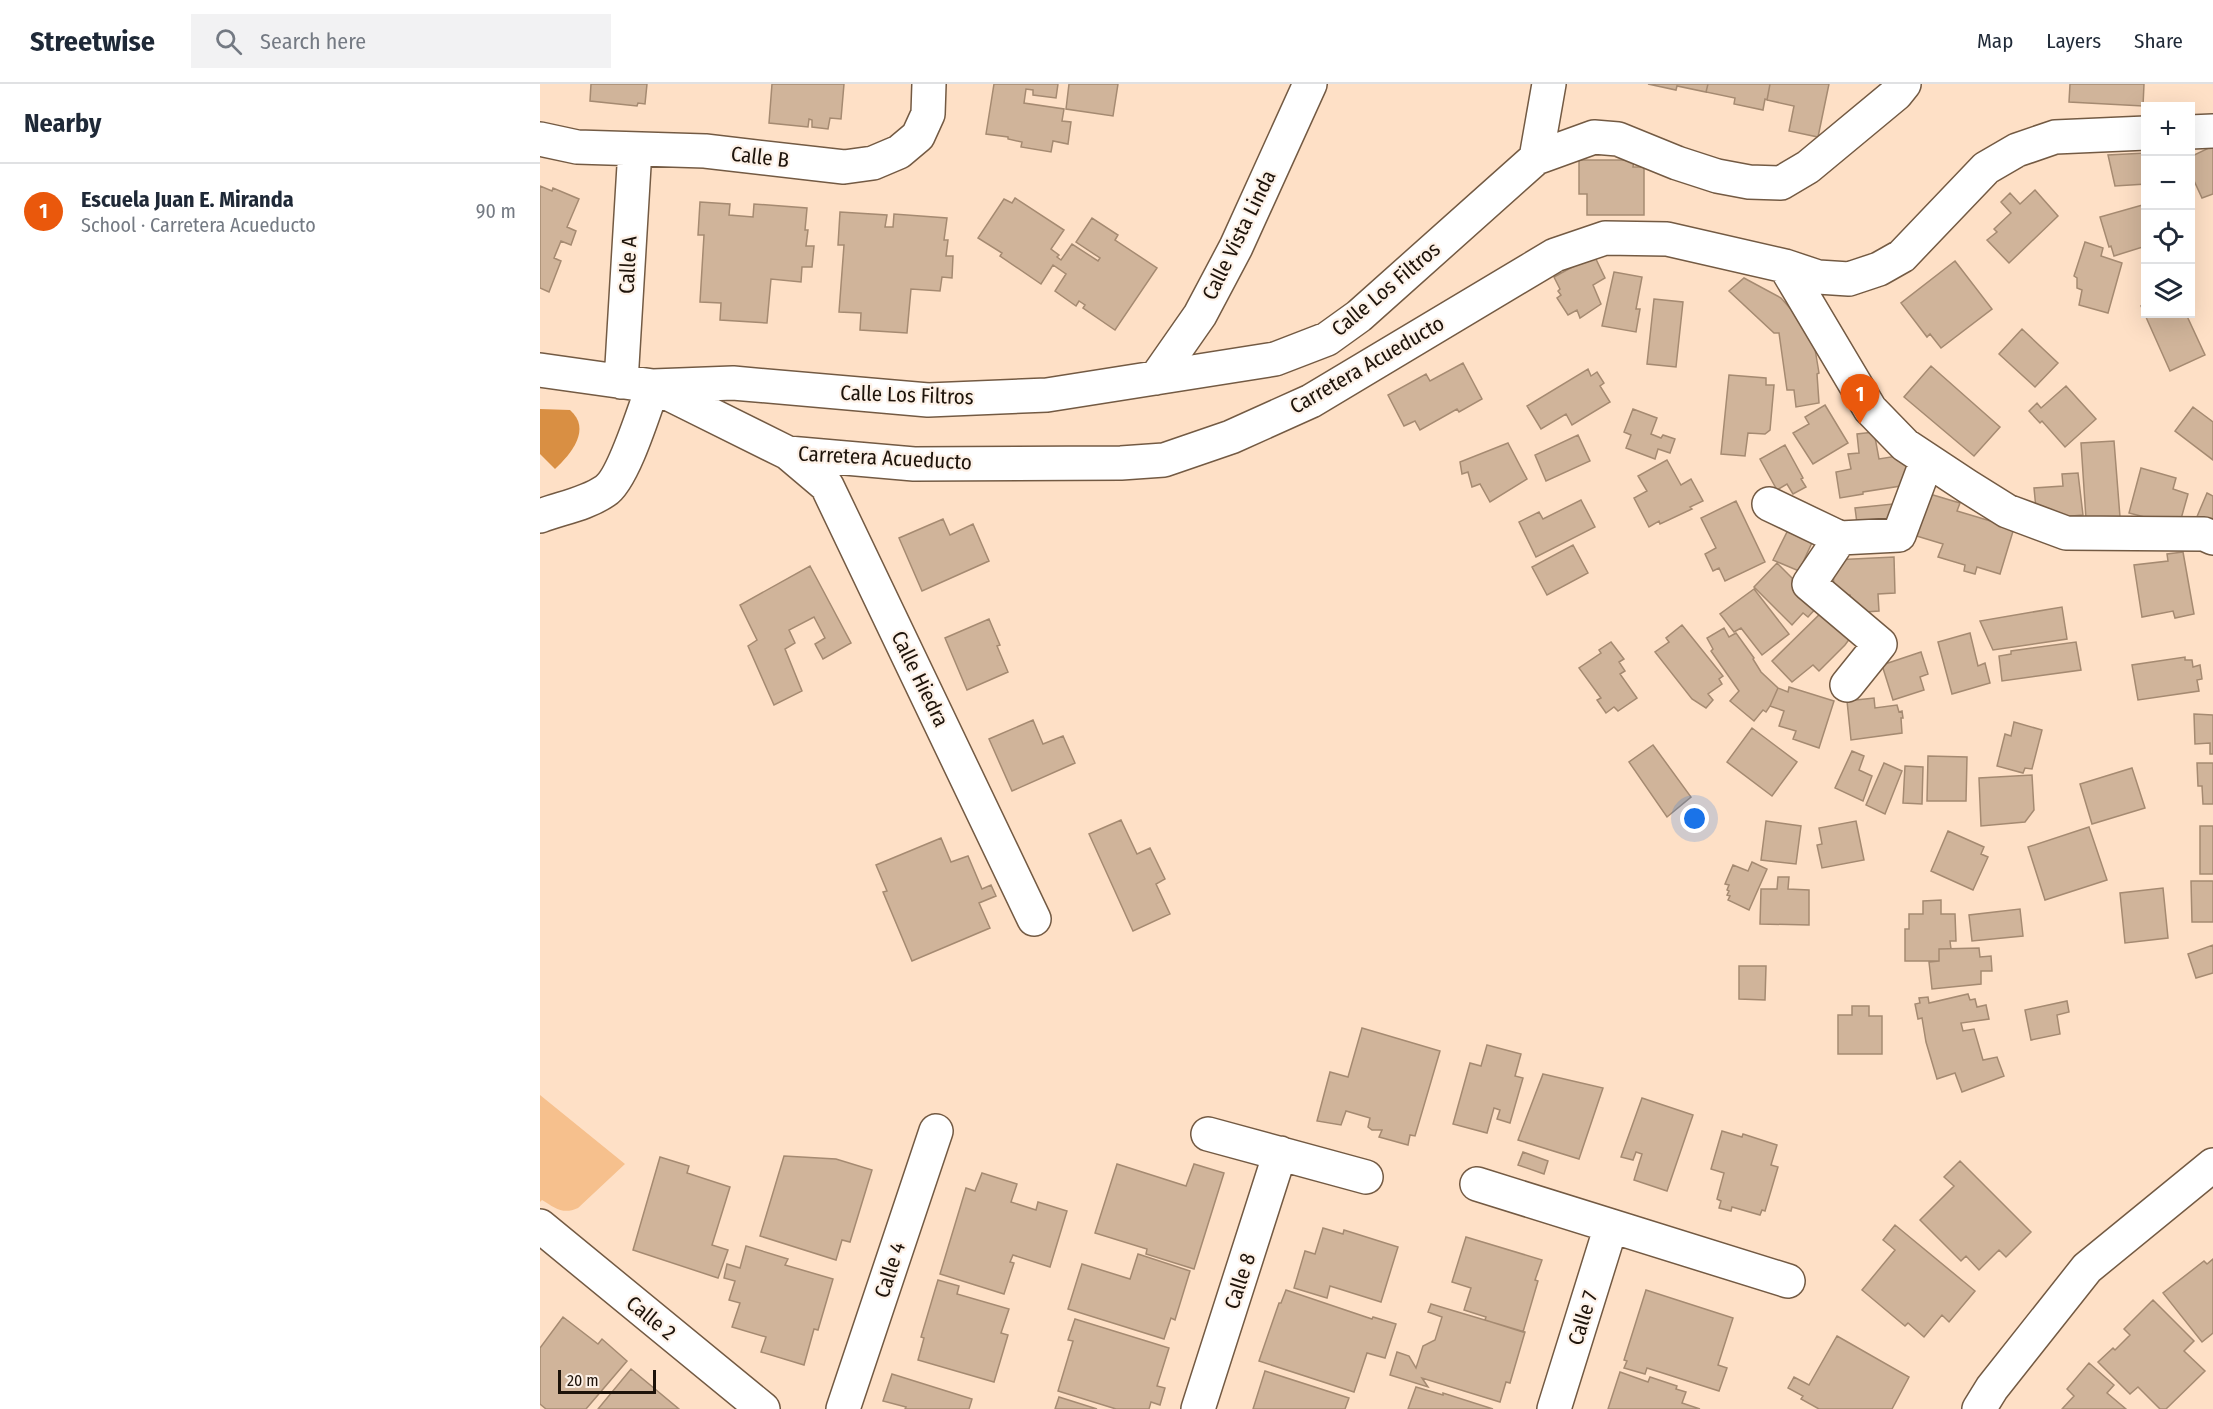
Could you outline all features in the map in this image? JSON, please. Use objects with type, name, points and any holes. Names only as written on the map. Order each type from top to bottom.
[{"type":"street","name":"Calle B","points":[[540,139],[577,147],[705,151],[844,166],[873,164],[899,152],[918,136],[928,114],[929,84]]},
{"type":"street","name":"Calle Vista Linda","points":[[1156,378],[1200,315],[1236,247],[1310,84]]},
{"type":"street","points":[[1536,158],[1549,84]]},
{"type":"street","name":"Calle Los Filtros","points":[[653,386],[733,383],[928,400],[1047,395],[1275,358],[1327,339],[1359,316],[1536,158],[1594,136],[1617,139],[1717,176],[1749,182],[1781,183],[1808,167],[1896,94],[1904,84]]},
{"type":"street","points":[[2195,132],[2213,131]]},
{"type":"street","name":"Carretera Acueducto","points":[[540,370],[653,386],[788,453],[914,464],[1121,463],[1164,460],[1232,437],[1311,401],[1555,255],[1605,238],[1667,239],[1785,266],[1818,277],[1849,279],[1879,269],[1902,256],[1986,168],[2017,150],[2055,137],[2141,133]]},
{"type":"street","name":"Calle A","points":[[621,382],[635,149]]},
{"type":"street","points":[[1785,266],[1870,410],[1905,446],[2007,511],[2066,533],[2204,534],[2213,538]]},
{"type":"street","points":[[540,516],[590,499],[608,490],[622,468],[653,386]]},
{"type":"street","name":"Calle Hiedra","points":[[788,453],[827,486],[1034,919]]},
{"type":"street","points":[[1769,504],[1840,538],[1899,535],[1927,459]]},
{"type":"street","points":[[1840,538],[1809,584],[1880,644],[1847,685]]},
{"type":"street","name":"Calle 4","points":[[843,1409],[936,1131]]},
{"type":"street","points":[[1208,1134],[1366,1177]]},
{"type":"street","name":"Calle 8","points":[[1198,1409],[1280,1153]]},
{"type":"street","points":[[1979,1409],[1992,1388],[2087,1268],[2213,1165]]},
{"type":"street","points":[[1477,1184],[1788,1281]]},
{"type":"street","name":"Calle 2","points":[[540,1226],[763,1409]]},
{"type":"street","name":"Calle 7","points":[[1554,1409],[1611,1226]]},
{"type":"shaded area","points":[[540,409],[570,410],[579,425],[577,441],[573,449],[555,469],[540,454]]},
{"type":"shaded area","points":[[540,1095],[625,1164],[578,1208],[573,1210],[563,1211],[542,1200],[540,1202]]},
{"type":"building","points":[[591,84],[647,84],[645,104],[638,103],[637,106],[590,101]]},
{"type":"building","points":[[772,84],[844,84],[841,119],[830,118],[828,129],[812,127],[812,120],[809,119],[808,127],[769,123]]},
{"type":"building","points":[[994,84],[1058,84],[1056,98],[1033,95],[1033,90],[1026,89],[1024,103],[1064,109],[1062,121],[1071,122],[1068,144],[1053,141],[1051,152],[1021,147],[1022,142],[1008,139],[1008,137],[986,134]]},
{"type":"building","points":[[1069,84],[1118,84],[1113,116],[1066,109]]},
{"type":"building","points":[[1648,84],[1708,84],[1706,92],[1677,86],[1676,90]]},
{"type":"building","points":[[1708,84],[1770,84],[1763,110],[1734,104],[1735,98],[1706,92]]},
{"type":"building","points":[[1770,84],[1829,84],[1818,137],[1789,131],[1794,106],[1767,100]]},
{"type":"building","points":[[2070,84],[2144,84],[2141,106],[2069,102]]},
{"type":"building","points":[[2213,146],[2213,194],[2202,198],[2195,183],[2195,155]]},
{"type":"building","points":[[2141,153],[2141,184],[2115,186],[2108,155]]},
{"type":"building","points":[[1579,160],[1634,160],[1633,167],[1644,167],[1644,215],[1587,215],[1587,194],[1579,194]]},
{"type":"building","points":[[540,186],[552,191],[553,188],[579,199],[567,227],[576,231],[571,245],[561,241],[554,258],[561,261],[549,292],[540,288]]},
{"type":"building","points":[[2035,190],[2058,216],[2009,263],[1987,240],[1997,232],[1994,229],[2011,213],[2001,202],[2010,193],[2020,204]]},
{"type":"building","points":[[1015,198],[1064,230],[1051,249],[1059,255],[1057,257],[1061,260],[1072,244],[1098,261],[1100,258],[1076,242],[1092,218],[1118,235],[1115,240],[1157,268],[1115,330],[1083,308],[1085,305],[1079,301],[1076,306],[1055,291],[1066,274],[1053,265],[1041,284],[1000,256],[1002,253],[978,238],[1004,199],[1012,203]]},
{"type":"building","points":[[700,202],[730,204],[729,215],[753,217],[754,204],[807,208],[806,246],[814,246],[812,267],[802,267],[801,282],[771,279],[767,323],[720,320],[721,303],[700,302],[704,235],[698,235]]},
{"type":"building","points":[[2141,205],[2141,248],[2114,256],[2100,217]]},
{"type":"building","points":[[840,212],[887,215],[885,227],[893,227],[894,214],[947,218],[944,240],[948,240],[946,256],[953,256],[952,278],[942,277],[940,291],[911,289],[907,333],[860,330],[861,313],[839,312],[844,245],[838,245]]},
{"type":"building","points":[[2085,242],[2103,248],[2101,256],[2122,263],[2108,313],[2079,305],[2082,290],[2077,288],[2077,278],[2074,276]]},
{"type":"building","points":[[1594,255],[1605,278],[1593,285],[1601,304],[1580,318],[1577,310],[1568,315],[1557,298],[1561,295],[1554,277]]},
{"type":"building","points":[[1955,261],[1992,309],[1941,348],[1930,334],[1927,337],[1901,303]]},
{"type":"building","points":[[1614,272],[1642,277],[1636,309],[1640,309],[1636,332],[1602,326]]},
{"type":"building","points":[[1744,278],[1781,298],[1805,325],[1811,325],[1819,373],[1817,374],[1819,403],[1796,407],[1794,390],[1787,390],[1779,333],[1774,333],[1729,291]]},
{"type":"building","points":[[1654,299],[1683,302],[1676,367],[1647,364]]},
{"type":"building","points":[[2146,318],[2188,318],[2205,355],[2170,371]]},
{"type":"building","points":[[2022,329],[2058,363],[2035,387],[1999,354]]},
{"type":"building","points":[[1463,363],[1482,399],[1459,412],[1457,409],[1420,430],[1415,421],[1404,426],[1388,395],[1426,374],[1430,381]]},
{"type":"building","points":[[1931,366],[2000,427],[1974,456],[1904,397]]},
{"type":"building","points":[[1588,369],[1591,376],[1597,372],[1604,383],[1600,386],[1610,402],[1572,425],[1566,414],[1541,429],[1527,406]]},
{"type":"building","points":[[1729,375],[1766,378],[1766,385],[1774,385],[1770,430],[1765,434],[1748,433],[1745,456],[1721,454]]},
{"type":"building","points":[[2066,386],[2096,419],[2065,447],[2042,421],[2040,423],[2029,411],[2037,403],[2041,408]]},
{"type":"building","points":[[1825,405],[1848,443],[1813,464],[1793,433],[1809,424],[1805,417]]},
{"type":"building","points":[[2193,407],[2213,422],[2213,460],[2175,431]]},
{"type":"building","points":[[1633,409],[1657,418],[1651,434],[1661,438],[1663,435],[1675,439],[1670,453],[1658,449],[1655,459],[1626,448],[1631,435],[1624,432]]},
{"type":"building","points":[[1874,432],[1879,459],[1903,455],[1908,473],[1907,485],[1840,498],[1836,472],[1851,469],[1848,454],[1859,453],[1857,434]]},
{"type":"building","points":[[1578,435],[1590,461],[1546,481],[1535,455]]},
{"type":"building","points":[[2114,441],[2120,517],[2086,519],[2081,443]]},
{"type":"building","points":[[1508,443],[1527,479],[1490,502],[1480,484],[1472,487],[1468,472],[1462,474],[1460,462]]},
{"type":"building","points":[[1785,445],[1806,487],[1793,494],[1787,484],[1777,490],[1760,459]]},
{"type":"building","points":[[1667,460],[1681,485],[1691,479],[1703,501],[1690,507],[1692,509],[1649,527],[1634,498],[1647,491],[1638,476]]},
{"type":"building","points":[[2141,468],[2176,478],[2173,489],[2188,494],[2179,526],[2129,513]]},
{"type":"building","points":[[2078,473],[2083,515],[2037,519],[2034,488],[2063,486],[2062,474]]},
{"type":"building","points":[[1923,492],[1960,503],[1957,511],[2014,528],[2000,574],[1977,567],[1975,574],[1964,571],[1965,565],[1938,557],[1943,544],[1910,534]]},
{"type":"building","points":[[2207,493],[2213,496],[2213,534],[2193,526]]},
{"type":"building","points":[[1581,500],[1595,527],[1536,557],[1519,522],[1539,512],[1543,519]]},
{"type":"building","points":[[1736,501],[1765,562],[1725,581],[1719,568],[1713,571],[1705,554],[1716,548],[1701,518]]},
{"type":"building","points":[[1893,504],[1895,527],[1858,531],[1855,508]]},
{"type":"building","points":[[943,519],[950,535],[973,524],[989,561],[922,591],[899,538]]},
{"type":"building","points":[[1791,524],[1815,536],[1799,571],[1773,560]]},
{"type":"building","points":[[1573,545],[1588,573],[1547,595],[1532,567]]},
{"type":"building","points":[[2183,552],[2194,614],[2175,618],[2173,611],[2142,617],[2134,565],[2168,561],[2167,554]]},
{"type":"building","points":[[1894,557],[1895,593],[1878,594],[1879,611],[1851,613],[1850,595],[1834,596],[1833,560]]},
{"type":"building","points":[[1777,563],[1819,605],[1808,617],[1803,613],[1792,625],[1754,587]]},
{"type":"building","points":[[810,566],[851,643],[823,659],[815,644],[825,638],[814,617],[789,630],[795,643],[785,649],[802,691],[774,705],[748,646],[757,640],[740,605]]},
{"type":"building","points":[[1754,589],[1789,634],[1762,655],[1741,628],[1734,632],[1720,614]]},
{"type":"building","points":[[2062,607],[2067,639],[1993,650],[1980,621]]},
{"type":"building","points":[[1823,611],[1856,630],[1845,645],[1819,671],[1813,665],[1792,682],[1772,661]]},
{"type":"building","points":[[989,619],[1008,672],[967,690],[945,638]]},
{"type":"building","points":[[1682,625],[1723,676],[1719,679],[1722,684],[1708,694],[1713,700],[1706,708],[1692,699],[1655,652],[1669,642],[1666,638]]},
{"type":"building","points":[[1724,628],[1729,637],[1736,633],[1761,672],[1778,688],[1766,712],[1763,710],[1754,721],[1730,701],[1739,691],[1711,651],[1713,649],[1707,638]]},
{"type":"building","points":[[1970,633],[1978,666],[1985,663],[1990,683],[1952,694],[1938,642]]},
{"type":"building","points":[[1611,642],[1624,659],[1619,662],[1625,671],[1620,674],[1637,698],[1618,711],[1614,707],[1606,713],[1597,700],[1601,698],[1579,668],[1601,653],[1599,650]]},
{"type":"building","points":[[2076,642],[2081,670],[2002,681],[1999,656],[2011,654],[2011,651]]},
{"type":"building","points":[[1921,652],[1928,674],[1920,677],[1924,690],[1893,700],[1882,665]]},
{"type":"building","points":[[2185,657],[2185,660],[2192,660],[2193,667],[2200,665],[2202,679],[2197,680],[2199,691],[2138,700],[2132,665]]},
{"type":"building","points":[[1789,687],[1834,701],[1819,748],[1793,739],[1796,731],[1779,726],[1784,711],[1770,706],[1778,688],[1788,692]]},
{"type":"building","points":[[1874,698],[1875,708],[1897,705],[1899,712],[1902,711],[1902,733],[1851,740],[1847,701]]},
{"type":"building","points":[[2194,714],[2213,715],[2213,754],[2210,754],[2210,743],[2195,744]]},
{"type":"building","points":[[1033,720],[1043,744],[1063,736],[1075,763],[1012,791],[989,739]]},
{"type":"building","points":[[2014,722],[2042,730],[2032,769],[2025,768],[2023,773],[1997,766],[2005,734],[2011,736]]},
{"type":"building","points":[[1752,728],[1797,762],[1772,796],[1727,762]]},
{"type":"building","points":[[1653,745],[1691,797],[1667,817],[1629,762]]},
{"type":"building","points":[[1852,751],[1864,756],[1859,770],[1872,776],[1863,801],[1835,788]]},
{"type":"building","points":[[1928,756],[1967,757],[1966,801],[1927,801]]},
{"type":"building","points":[[1884,763],[1902,771],[1885,814],[1866,805]]},
{"type":"building","points":[[2197,763],[2213,763],[2213,804],[2203,804],[2202,786],[2198,786]]},
{"type":"building","points":[[1905,766],[1923,767],[1922,804],[1903,803]]},
{"type":"building","points":[[2132,768],[2145,808],[2092,824],[2080,784]]},
{"type":"building","points":[[2032,775],[2034,810],[2025,822],[1981,826],[1979,778]]},
{"type":"building","points":[[1121,820],[1137,854],[1150,848],[1165,879],[1156,884],[1170,914],[1133,931],[1089,834]]},
{"type":"building","points":[[1766,821],[1801,826],[1796,864],[1761,860]]},
{"type":"building","points":[[1856,821],[1864,860],[1822,868],[1817,845],[1822,844],[1819,828]]},
{"type":"building","points":[[2200,826],[2213,826],[2213,874],[2200,874]]},
{"type":"building","points":[[2089,827],[2107,880],[2045,900],[2028,847]]},
{"type":"building","points":[[1948,831],[1984,847],[1981,854],[1988,857],[1973,890],[1931,871]]},
{"type":"building","points":[[941,838],[951,862],[968,856],[982,889],[991,885],[996,896],[979,903],[990,928],[912,961],[883,892],[887,891],[876,865]]},
{"type":"building","points":[[1752,862],[1767,869],[1749,910],[1728,900],[1729,885],[1725,884],[1733,865],[1748,871]]},
{"type":"building","points":[[1778,877],[1789,877],[1788,889],[1809,890],[1809,925],[1760,924],[1761,889],[1777,889]]},
{"type":"building","points":[[2191,881],[2213,881],[2213,922],[2192,922]]},
{"type":"building","points":[[2163,888],[2168,938],[2125,943],[2120,893]]},
{"type":"building","points":[[1941,900],[1941,914],[1955,914],[1956,941],[1950,941],[1951,949],[1939,949],[1939,961],[1905,961],[1905,929],[1909,929],[1909,914],[1923,914],[1923,901]]},
{"type":"building","points":[[2020,909],[2023,936],[1972,941],[1969,915]]},
{"type":"building","points":[[2213,945],[2213,973],[2196,978],[2188,954]]},
{"type":"building","points":[[1979,948],[1980,957],[1991,956],[1992,971],[1981,971],[1981,984],[1932,989],[1929,962],[1939,961],[1939,949]]},
{"type":"building","points":[[1739,966],[1766,966],[1765,1000],[1739,999]]},
{"type":"building","points":[[1968,994],[1970,1000],[1975,999],[1977,1007],[1986,1005],[1989,1019],[1961,1023],[1963,1031],[1974,1029],[1983,1060],[1997,1057],[2004,1076],[1962,1092],[1955,1073],[1937,1079],[1926,1042],[1922,1018],[1918,1019],[1915,1004],[1920,1003],[1919,998],[1928,997],[1929,1003]]},
{"type":"building","points":[[2067,1001],[2069,1012],[2057,1015],[2060,1034],[2031,1040],[2025,1010]]},
{"type":"building","points":[[1852,1006],[1869,1006],[1869,1016],[1882,1016],[1882,1054],[1838,1054],[1838,1015],[1852,1015]]},
{"type":"building","points":[[1362,1028],[1440,1051],[1415,1136],[1410,1135],[1408,1145],[1379,1137],[1382,1130],[1372,1130],[1368,1127],[1370,1118],[1346,1111],[1341,1125],[1317,1121],[1330,1072],[1348,1077]]},
{"type":"building","points":[[1487,1045],[1521,1054],[1515,1076],[1523,1078],[1510,1123],[1497,1119],[1500,1110],[1494,1108],[1487,1133],[1453,1124],[1470,1063],[1481,1066]]},
{"type":"building","points":[[1543,1074],[1603,1088],[1579,1159],[1518,1140]]},
{"type":"building","points":[[1642,1098],[1693,1115],[1667,1191],[1634,1180],[1642,1154],[1636,1152],[1633,1160],[1621,1157]]},
{"type":"building","points":[[1722,1131],[1742,1137],[1743,1134],[1777,1145],[1771,1165],[1778,1167],[1765,1211],[1762,1210],[1760,1215],[1732,1207],[1731,1211],[1719,1208],[1721,1201],[1717,1199],[1724,1173],[1711,1169]]},
{"type":"building","points":[[1523,1152],[1548,1161],[1544,1174],[1518,1165]]},
{"type":"building","points":[[784,1156],[836,1159],[872,1170],[850,1242],[842,1240],[836,1260],[760,1236]]},
{"type":"building","points":[[660,1157],[689,1166],[687,1173],[730,1187],[712,1245],[728,1250],[718,1278],[633,1250]]},
{"type":"building","points":[[1960,1161],[2031,1232],[2006,1257],[1999,1250],[1979,1270],[1966,1256],[1961,1261],[1920,1220],[1954,1186],[1944,1177]]},
{"type":"building","points":[[1117,1164],[1186,1186],[1194,1164],[1224,1173],[1194,1269],[1146,1254],[1147,1249],[1095,1233]]},
{"type":"building","points":[[982,1173],[1017,1184],[1011,1202],[1036,1210],[1038,1202],[1067,1211],[1050,1267],[1013,1255],[1010,1262],[1014,1263],[1004,1294],[940,1274],[966,1188],[975,1191]]},
{"type":"building","points":[[1895,1225],[1975,1291],[1949,1322],[1942,1315],[1924,1337],[1908,1323],[1905,1326],[1862,1290],[1895,1250],[1883,1240]]},
{"type":"building","points":[[1323,1228],[1343,1234],[1344,1230],[1398,1247],[1381,1302],[1330,1286],[1327,1298],[1294,1288],[1305,1251],[1315,1254]]},
{"type":"building","points":[[1466,1237],[1542,1260],[1523,1332],[1485,1320],[1486,1317],[1464,1310],[1471,1288],[1452,1282]]},
{"type":"building","points":[[746,1246],[788,1259],[785,1265],[833,1279],[818,1330],[814,1329],[804,1365],[761,1352],[766,1337],[732,1327],[740,1303],[729,1300],[735,1281],[724,1278],[727,1264],[740,1268]]},
{"type":"building","points":[[1138,1254],[1190,1271],[1175,1320],[1171,1318],[1164,1339],[1068,1309],[1082,1264],[1130,1279]]},
{"type":"building","points":[[2213,1259],[2213,1333],[2202,1342],[2163,1293],[2204,1261],[2207,1264]]},
{"type":"building","points":[[938,1280],[959,1286],[957,1294],[1009,1309],[1001,1333],[1008,1335],[994,1382],[918,1360],[924,1338],[921,1337]]},
{"type":"building","points":[[1286,1290],[1372,1319],[1373,1317],[1396,1324],[1385,1358],[1367,1353],[1354,1392],[1259,1361],[1279,1303]]},
{"type":"building","points":[[1646,1290],[1733,1318],[1718,1365],[1727,1368],[1719,1391],[1647,1368],[1645,1374],[1624,1368],[1627,1361],[1624,1360]]},
{"type":"building","points":[[2153,1300],[2194,1341],[2184,1351],[2205,1371],[2166,1409],[2160,1409],[2138,1387],[2130,1394],[2098,1362],[2130,1335],[2124,1329]]},
{"type":"building","points":[[1431,1304],[1525,1332],[1510,1383],[1506,1382],[1500,1402],[1422,1378],[1428,1387],[1390,1375],[1397,1352],[1409,1356],[1416,1368],[1423,1346],[1435,1340],[1442,1317],[1428,1312]]},
{"type":"building","points":[[563,1317],[598,1344],[602,1339],[627,1361],[586,1409],[546,1409],[540,1404],[540,1348]]},
{"type":"building","points":[[1075,1319],[1169,1348],[1157,1386],[1165,1388],[1160,1405],[1151,1402],[1149,1409],[1116,1409],[1058,1391],[1073,1341],[1068,1340]]},
{"type":"building","points":[[1837,1336],[1909,1377],[1892,1409],[1819,1409],[1801,1399],[1803,1396],[1788,1388],[1794,1377],[1809,1385]]},
{"type":"building","points":[[2089,1363],[2114,1385],[2107,1393],[2126,1409],[2062,1409],[2074,1396],[2067,1389]]},
{"type":"building","points":[[631,1369],[679,1409],[598,1409]]},
{"type":"building","points":[[1265,1371],[1349,1398],[1345,1409],[1253,1409]]},
{"type":"building","points":[[1620,1372],[1648,1382],[1650,1377],[1677,1386],[1676,1389],[1686,1392],[1682,1403],[1700,1409],[1608,1409]]},
{"type":"building","points":[[892,1374],[972,1399],[969,1409],[905,1409],[906,1407],[883,1401]]},
{"type":"building","points":[[1416,1387],[1443,1395],[1443,1393],[1493,1409],[1408,1409]]},
{"type":"building","points":[[1059,1397],[1097,1409],[1055,1409]]},
{"type":"place","name":"Escuela Juan E. Miranda","points":[[1860,424]]}]
